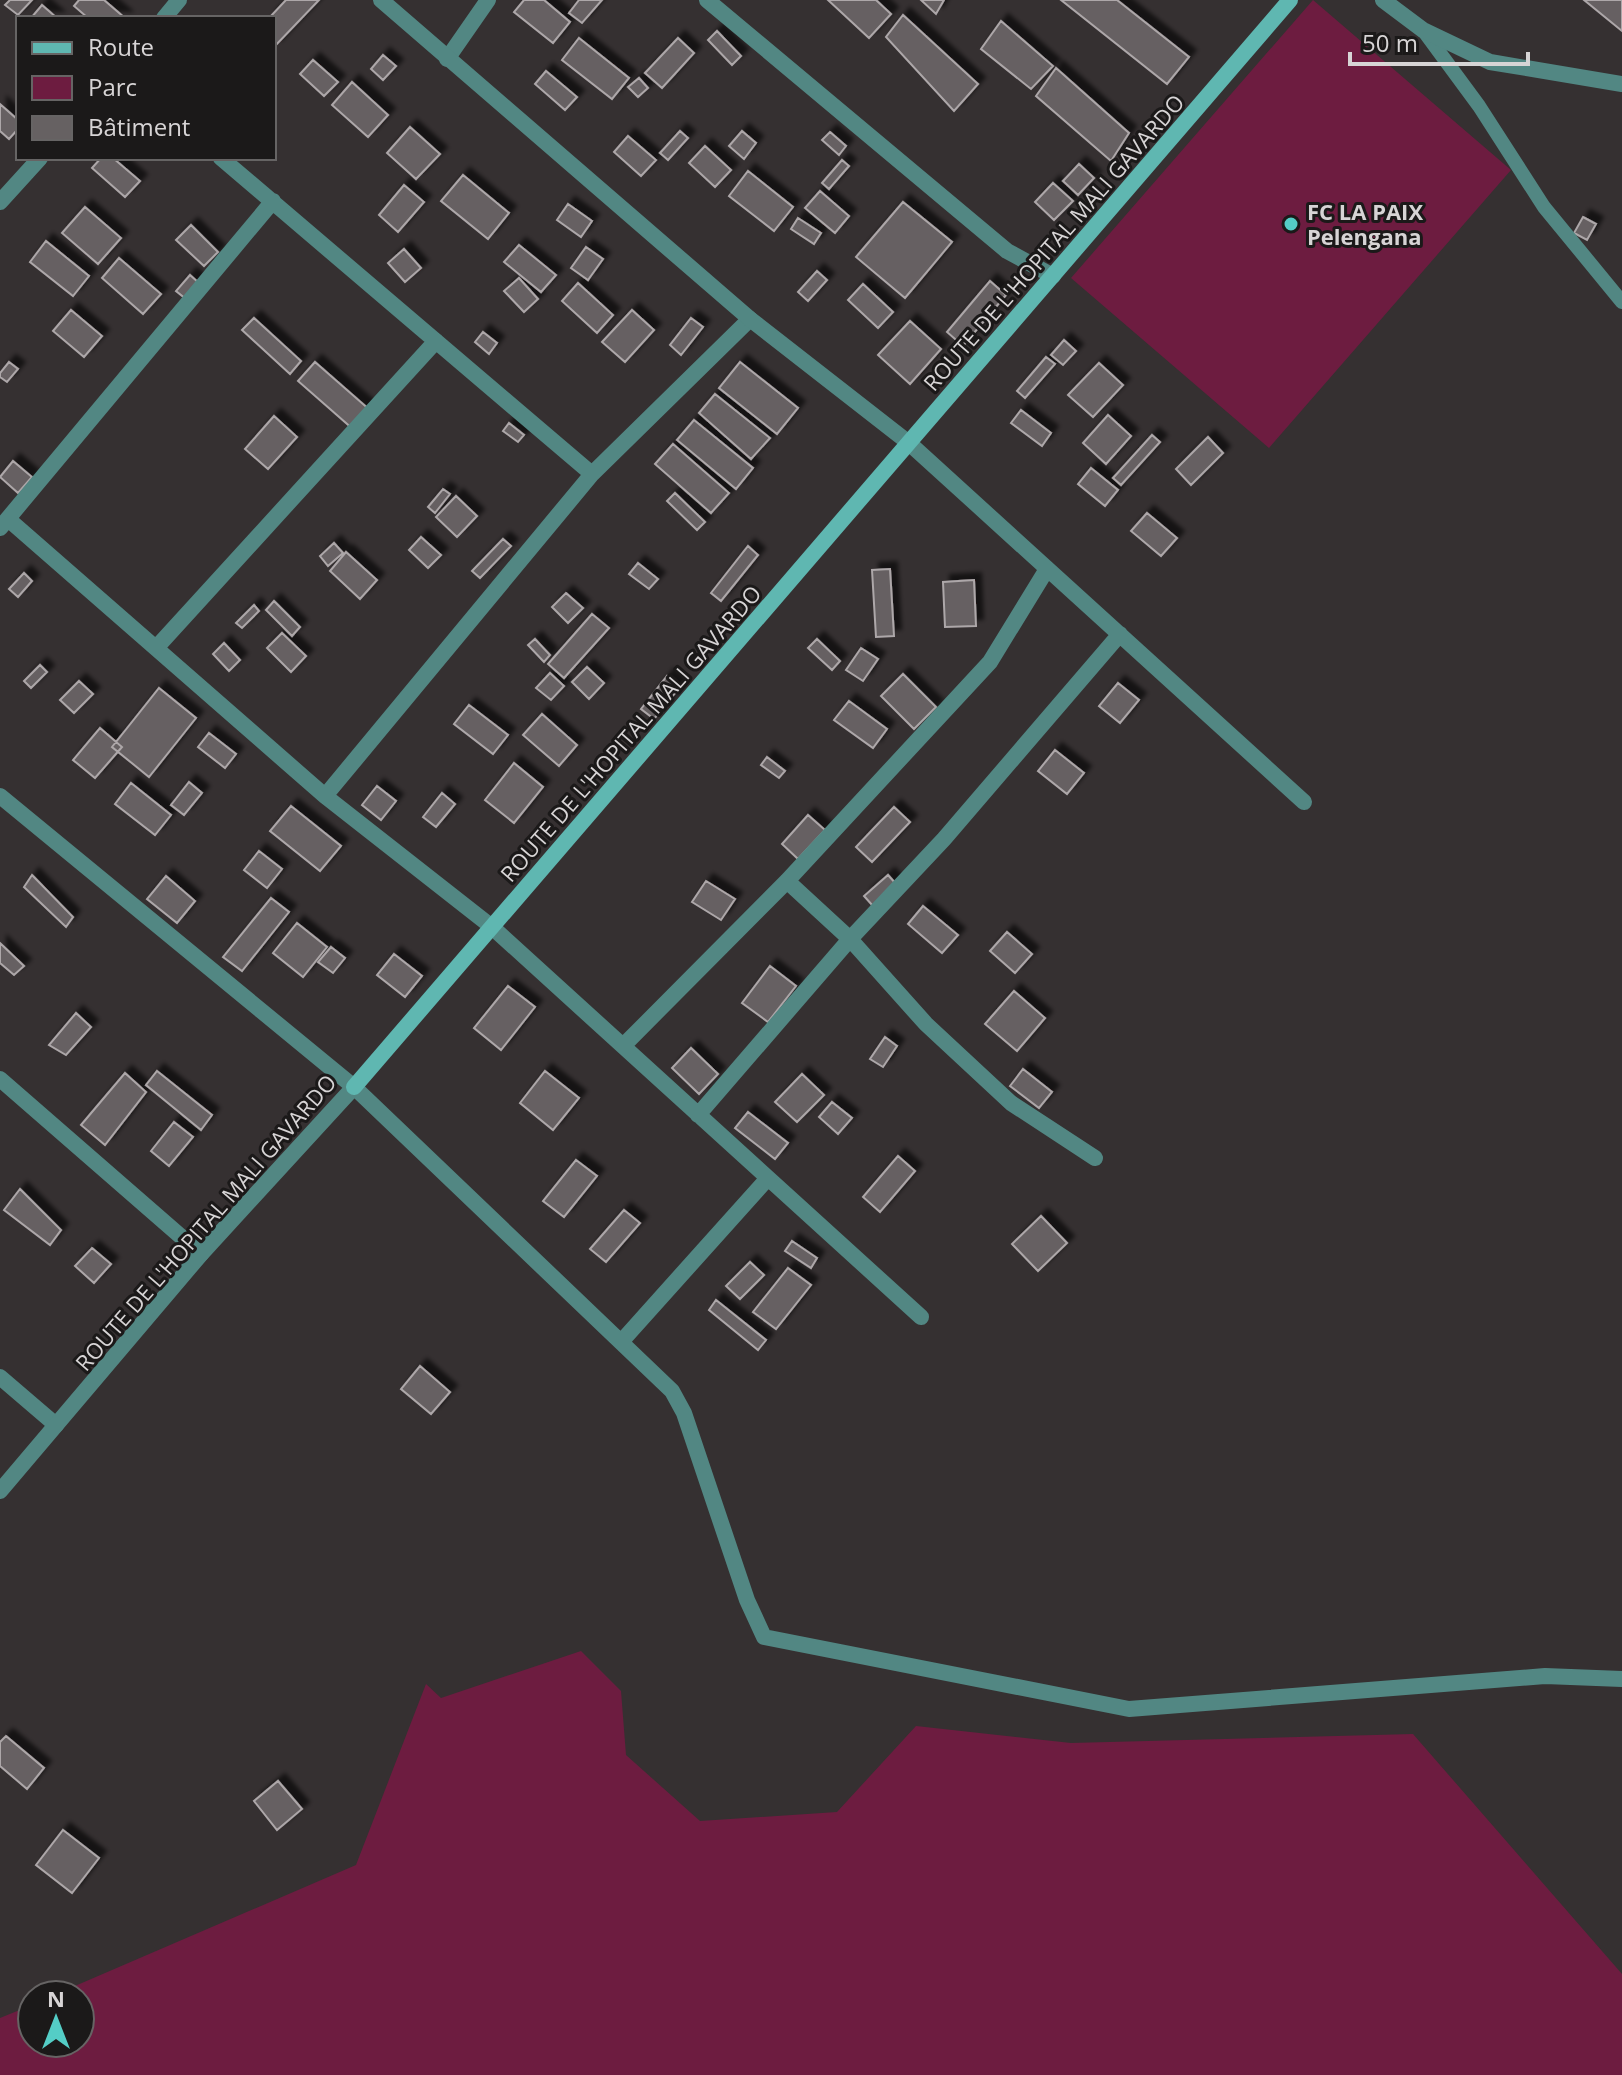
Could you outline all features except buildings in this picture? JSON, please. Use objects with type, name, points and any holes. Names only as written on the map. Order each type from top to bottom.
[{"type":"main road","name":"ROUTE DE L'HOPITAL MALI GAVARDO","points":[[354,1087],[1290,0]]},
{"type":"street","points":[[166,16],[179,0]]},
{"type":"street","points":[[381,0],[750,319],[909,443],[1304,802]]},
{"type":"street","points":[[447,59],[488,0]]},
{"type":"street","points":[[707,0],[1007,251],[1053,276]]},
{"type":"street","points":[[1383,0],[1423,30],[1490,62],[1622,84]]},
{"type":"street","points":[[0,202],[38,160]]},
{"type":"street","points":[[223,160],[592,474]]},
{"type":"street","points":[[273,201],[4,523],[156,648],[325,796],[492,927],[921,1317]]},
{"type":"street","points":[[325,796],[592,474],[750,319]]},
{"type":"street","points":[[156,648],[436,341]]},
{"type":"street","points":[[623,1046],[787,881],[990,662],[1047,569]]},
{"type":"street","points":[[698,1115],[850,939],[944,839],[1120,634]]},
{"type":"street","points":[[0,796],[354,1087],[672,1391],[684,1413],[747,1600],[764,1637],[1129,1709],[1545,1676],[1622,1679]]},
{"type":"street","points":[[787,881],[850,939],[926,1024],[1011,1103],[1095,1158]]},
{"type":"street","points":[[0,1079],[201,1254]]},
{"type":"street","name":"ROUTE DE L'HOPITAL MALI GAVARDO","points":[[0,1491],[201,1254],[354,1087]]},
{"type":"street","points":[[621,1342],[768,1178]]},
{"type":"street","points":[[0,1377],[56,1425]]},
{"type":"lane","points":[[1423,30],[1479,106],[1544,207],[1622,302]]},
{"type":"green space","name":"FC LA PAIX Pelengana","points":[[1313,0],[1511,170],[1269,448],[1071,278]]},
{"type":"green space","points":[[581,1651],[621,1691],[626,1755],[700,1821],[837,1812],[916,1726],[1071,1743],[1413,1734],[1622,1974],[1622,2075],[0,2075],[0,2018],[16,2012],[16,2059],[96,2059],[96,1979],[91,1979],[356,1865],[426,1684],[441,1698]]},
{"type":"place","name":"FC LA PAIX Pelengana","points":[[1291,224]]}]
